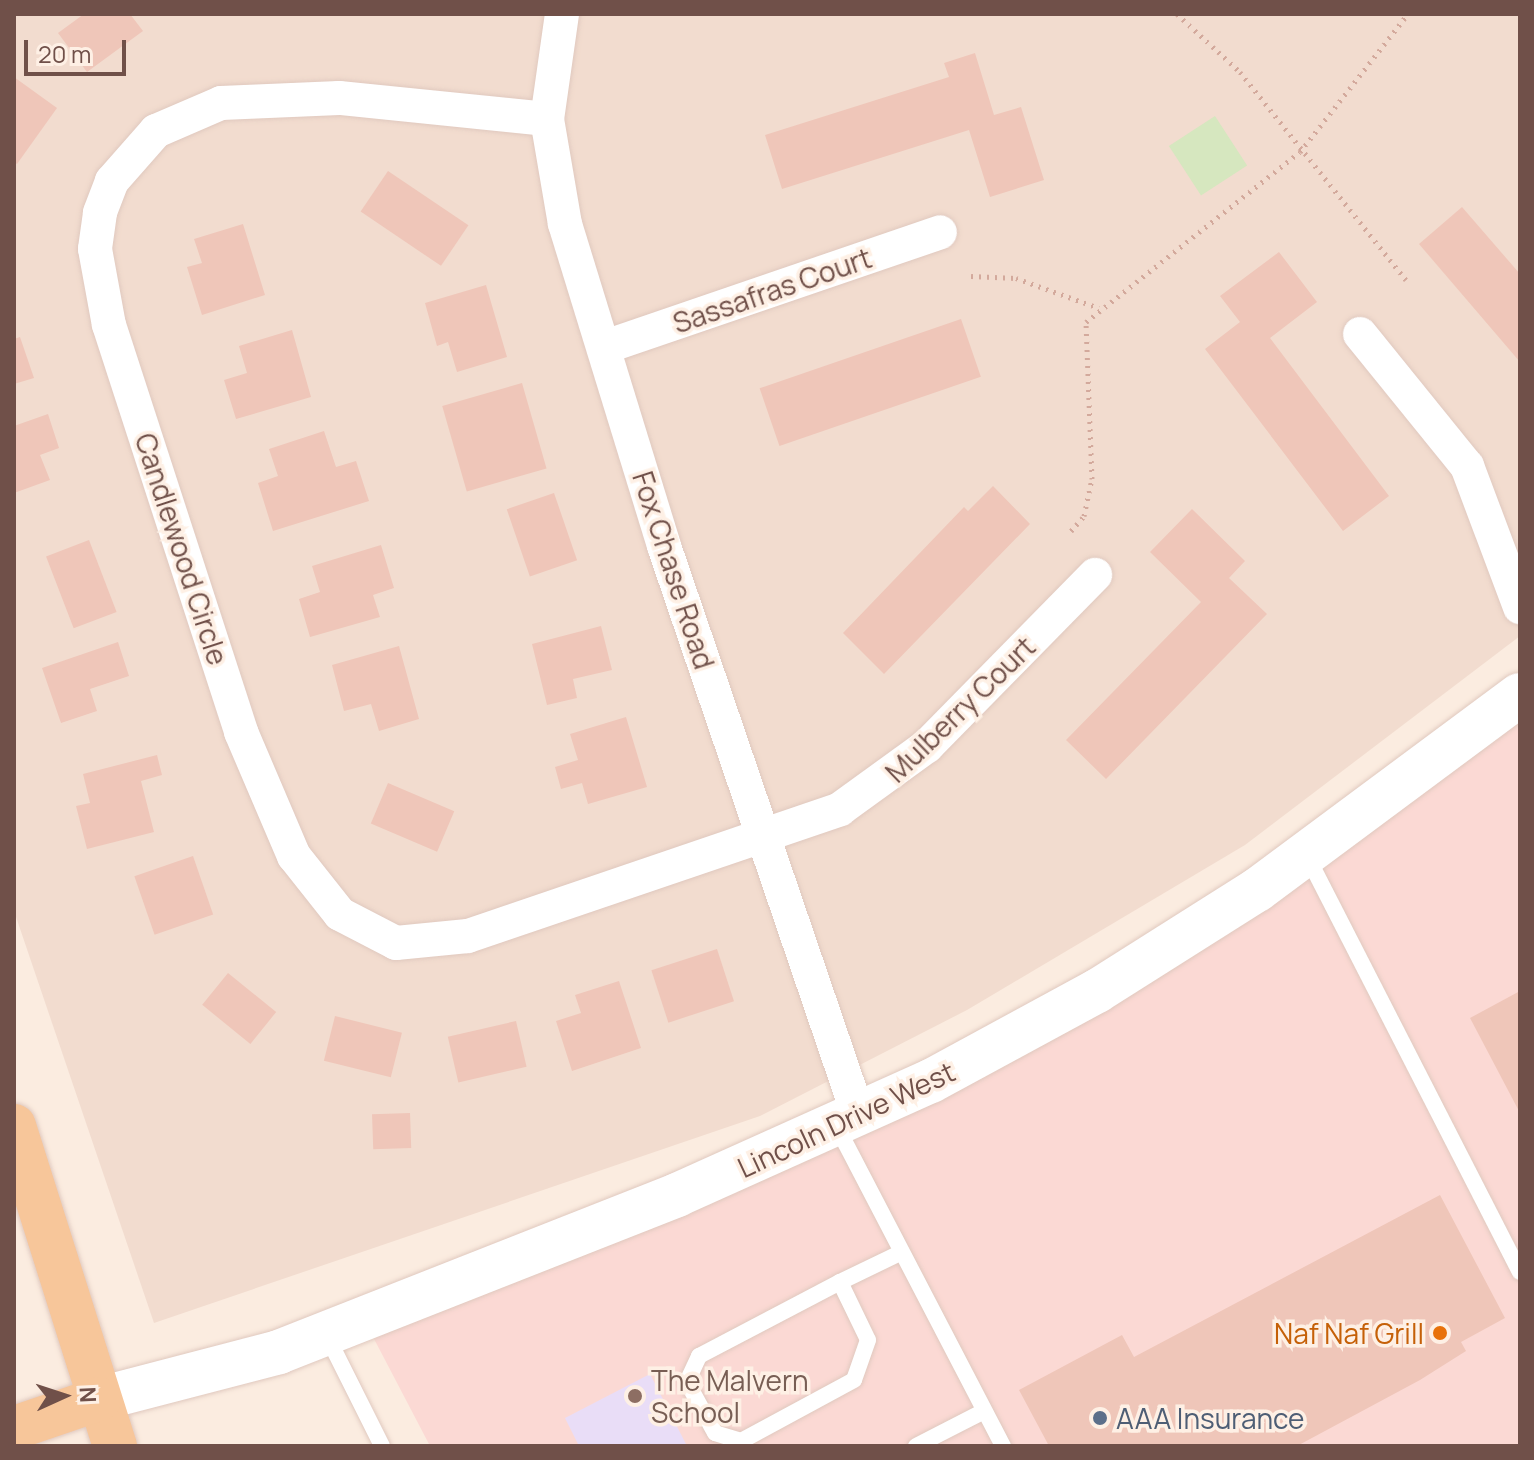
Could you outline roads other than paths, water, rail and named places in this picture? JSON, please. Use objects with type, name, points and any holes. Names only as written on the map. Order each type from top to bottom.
[{"type":"main road","points":[[14,1126],[115,1446]]},
{"type":"main road","points":[[14,1428],[99,1399]]},
{"type":"street","name":"Fox Chase Road","points":[[562,14],[547,119],[552,176],[764,840],[848,1122]]},
{"type":"street","name":"Candlewood Circle","points":[[547,119],[301,97],[221,103],[186,114],[156,131],[112,181],[95,249],[109,325],[259,777],[294,856],[340,914],[396,943],[468,936],[764,840]]},
{"type":"street","name":"Sassafras Court","points":[[605,347],[940,232]]},
{"type":"street","points":[[1360,334],[1467,466],[1520,607]]},
{"type":"street","name":"Mulberry Court","points":[[764,840],[861,798],[905,766],[1095,575]]},
{"type":"street","name":"Lincoln Drive West","points":[[99,1399],[279,1352],[324,1331],[848,1122],[1097,991],[1307,856],[1520,695]]},
{"type":"lane","points":[[1307,856],[1520,1272]]},
{"type":"lane","points":[[848,1122],[900,1253],[1003,1446]]},
{"type":"lane","points":[[840,1282],[868,1340],[854,1380],[741,1441],[715,1433],[687,1382],[689,1368],[840,1282],[900,1253]]},
{"type":"lane","points":[[324,1331],[382,1446]]},
{"type":"lane","points":[[916,1446],[984,1411]]},
{"type":"place","name":"Naf Naf Grill","points":[[1440,1333]]},
{"type":"place","name":"The Malvern School","points":[[635,1396]]},
{"type":"place","name":"AAA Insurance","points":[[1100,1418]]}]
